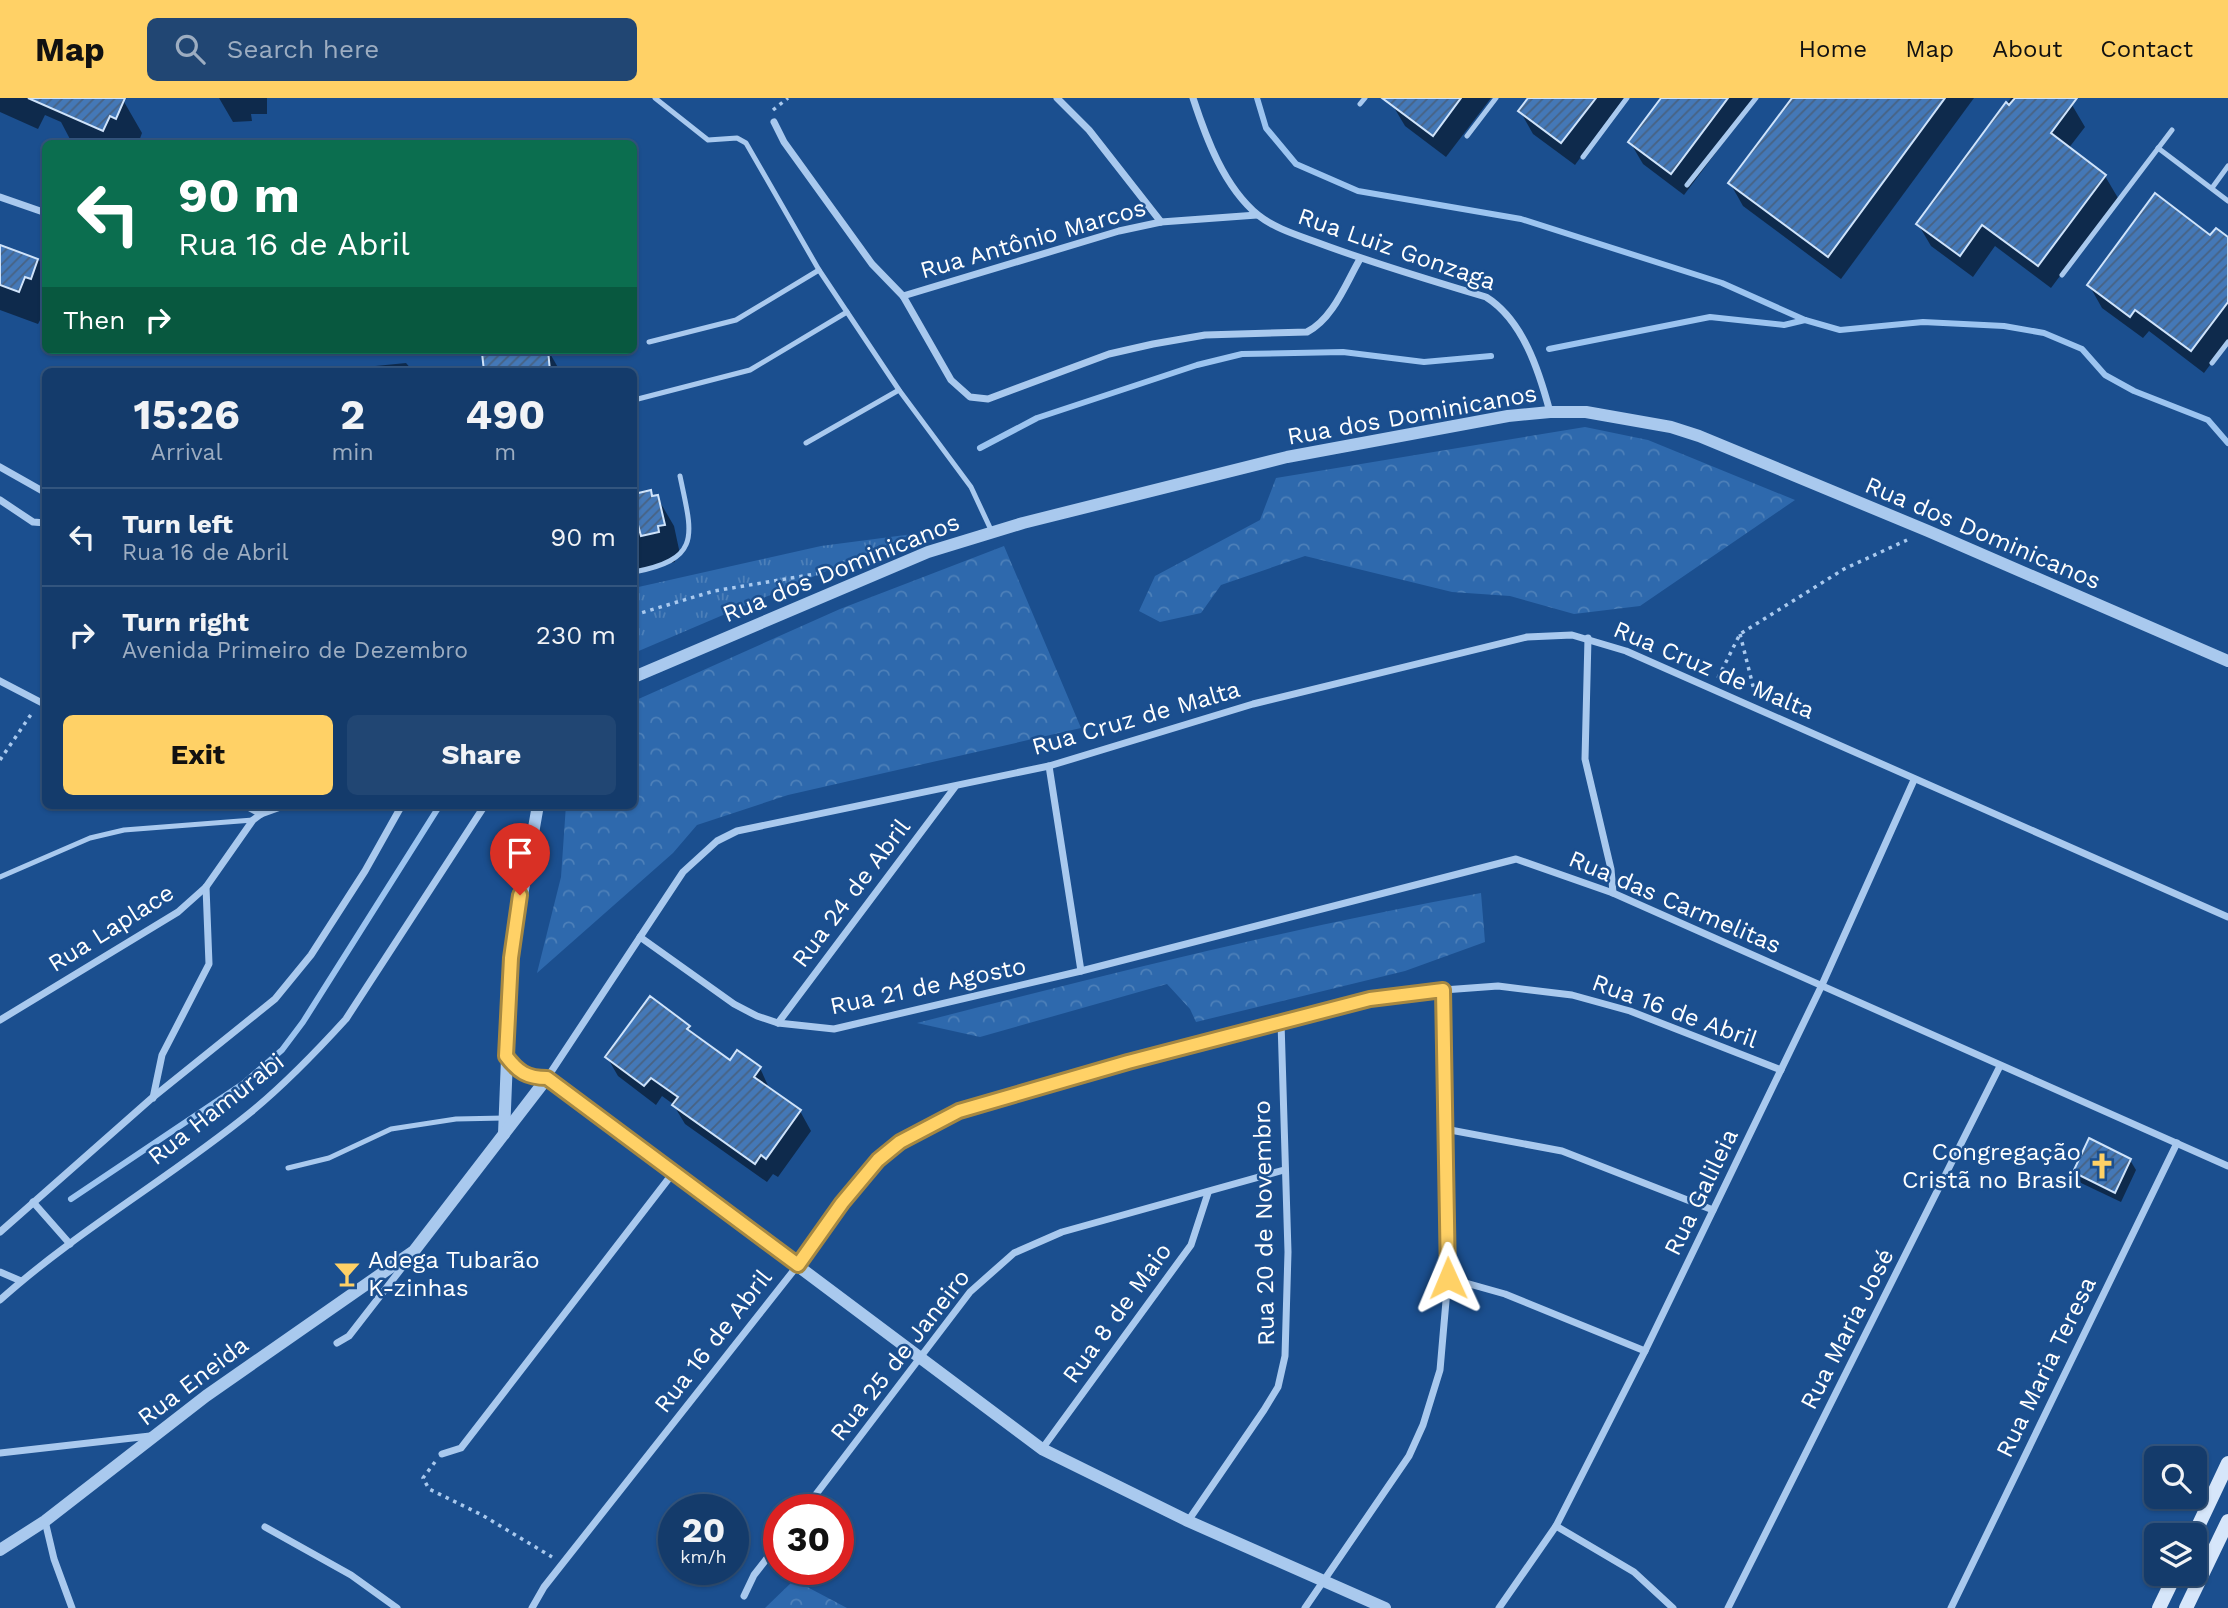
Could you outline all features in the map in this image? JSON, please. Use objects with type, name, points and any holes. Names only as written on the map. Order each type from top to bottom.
[{"type":"main road","points":[[2200,1523],[2228,1463]]},
{"type":"main road","points":[[2186,1608],[2228,1521]]},
{"type":"main road","points":[[2159,1608],[2170,1586]]},
{"type":"street","points":[[1057,98],[1089,130],[1161,222]]},
{"type":"street","name":"Rua Luiz Gonzaga","points":[[1193,98],[1208,139],[1237,192],[1257,215],[1277,226],[1360,259],[1486,297],[1503,307],[1514,320],[1550,412]]},
{"type":"street","points":[[774,122],[784,142],[853,237],[903,296],[951,380],[970,397],[988,399],[1109,354],[1153,344],[1205,335],[1307,332],[1318,326],[1328,314],[1360,259]]},
{"type":"street","points":[[0,197],[42,212]]},
{"type":"street","name":"Rua Antônio Marcos","points":[[903,296],[1119,231],[1161,222],[1257,215]]},
{"type":"street","name":"Rua dos Dominicanos","points":[[637,676],[928,552],[992,532],[1287,457],[1508,416],[1550,412],[1586,412],[1671,427],[1928,531],[2228,661]]},
{"type":"street","points":[[0,467],[42,492]]},
{"type":"street","points":[[0,500],[33,522],[42,523]]},
{"type":"street","name":"Rua Cruz de Malta","points":[[547,1078],[683,872],[716,841],[737,831],[1049,766],[1253,704],[1484,646],[1554,635],[1588,638],[1626,650],[2228,918]]},
{"type":"street","points":[[1588,638],[1585,759],[1611,869],[1613,893]]},
{"type":"street","points":[[0,681],[42,703]]},
{"type":"street","points":[[1049,766],[1081,971]]},
{"type":"street","name":"Rua Galileia","points":[[1499,1608],[1556,1526],[1645,1351],[1821,987],[1914,780]]},
{"type":"street","name":"Rua 24 de Abril","points":[[778,1023],[955,786]]},
{"type":"street","points":[[252,809],[261,814]]},
{"type":"street","name":"Rua Laplace","points":[[0,1020],[178,912],[206,887],[253,820],[275,809]]},
{"type":"street","name":"Rua Hamurabi","points":[[0,1232],[152,1098],[275,999],[311,955],[365,871],[400,809]]},
{"type":"street","name":"Rua Hamurabi","points":[[0,1300],[70,1244],[249,1114],[321,1047],[346,1019],[482,809]]},
{"type":"street","points":[[504,1134],[513,944],[537,809]]},
{"type":"street","name":"Rua das Carmelitas","points":[[1081,971],[1516,859],[1613,893],[2228,1166]]},
{"type":"street","points":[[152,1098],[162,1055],[209,964],[206,887]]},
{"type":"street","name":"Rua 21 de Agosto","points":[[640,937],[734,1004],[778,1023],[817,1029],[854,1026],[1081,971]]},
{"type":"street","name":"Rua 16 de Abril","points":[[532,1608],[563,1563],[878,1160],[928,1125],[959,1111],[1102,1069],[1389,995],[1498,986],[1572,995],[1652,1018],[1781,1070]]},
{"type":"street","points":[[1305,1608],[1394,1481],[1423,1425],[1440,1370],[1448,1278],[1443,990]]},
{"type":"street","name":"Rua 20 de Novembro","points":[[1188,1521],[1278,1387],[1285,1356],[1289,1313],[1281,1022]]},
{"type":"street","points":[[506,1056],[524,1075],[547,1078],[1042,1449],[1188,1521],[1385,1608]]},
{"type":"street","name":"Rua Maria José","points":[[1728,1608],[2000,1066]]},
{"type":"street","name":"Rua Eneida","points":[[0,1550],[45,1521],[260,1357],[414,1251],[547,1078]]},
{"type":"street","points":[[1444,1129],[1562,1151],[1713,1210]]},
{"type":"street","name":"Rua Maria Teresa","points":[[1951,1608],[2177,1143]]},
{"type":"street","name":"Rua 25 de Janeiro","points":[[816,1494],[970,1292],[1014,1253],[1062,1232],[1284,1170]]},
{"type":"street","points":[[442,1454],[461,1448],[673,1174]]},
{"type":"street","name":"Rua 8 de Maio","points":[[1042,1449],[1191,1245],[1208,1193]]},
{"type":"street","points":[[33,1202],[70,1244]]},
{"type":"street","points":[[337,1343],[349,1336],[414,1251]]},
{"type":"street","points":[[0,1272],[21,1281]]},
{"type":"street","points":[[1448,1278],[1505,1294],[1645,1351]]},
{"type":"street","points":[[0,1453],[154,1436]]},
{"type":"street","points":[[45,1521],[54,1559],[72,1608]]},
{"type":"street","points":[[1556,1526],[1634,1572],[1673,1608]]},
{"type":"street","points":[[265,1527],[351,1575],[397,1608]]},
{"type":"street","points":[[744,1596],[763,1563]]},
{"type":"lane","points":[[655,98],[708,140],[737,138],[746,143],[819,270],[899,390],[971,486],[992,532]]},
{"type":"lane","points":[[1360,104],[1365,98]]},
{"type":"lane","points":[[1467,136],[1496,98]]},
{"type":"lane","points":[[1583,157],[1627,98]]},
{"type":"lane","points":[[1687,185],[1756,98]]},
{"type":"lane","points":[[2062,275],[2172,130]]},
{"type":"lane","points":[[2158,148],[2228,201]]},
{"type":"lane","points":[[2212,188],[2228,166]]},
{"type":"lane","points":[[649,342],[736,320],[819,270]]},
{"type":"lane","points":[[637,399],[750,370],[847,312]]},
{"type":"lane","points":[[2212,363],[2228,342]]},
{"type":"lane","points":[[806,443],[899,390]]},
{"type":"lane","points":[[637,571],[664,566],[675,560],[688,541],[691,525],[680,476]]},
{"type":"lane","points":[[0,877],[90,838],[124,830],[253,820]]},
{"type":"lane","points":[[288,1168],[329,1158],[391,1129],[433,1121],[504,1118]]},
{"type":"path","points":[[1713,690],[1740,634],[1844,569],[1928,531]]},
{"type":"path","points":[[637,614],[714,591],[821,573],[832,592]]},
{"type":"path","points":[[1740,634],[1759,710]]},
{"type":"path","points":[[0,761],[42,705]]},
{"type":"path","points":[[442,1454],[423,1478],[425,1486],[528,1540],[563,1563]]},
{"type":"green space","points":[[1585,427],[1648,440],[1795,500],[1640,606],[1574,614],[1510,596],[1452,592],[1305,556],[1221,585],[1201,613],[1160,622],[1139,611],[1155,576],[1260,520],[1276,478]]},
{"type":"green space","points":[[913,534],[637,652],[637,587],[821,546]]},
{"type":"green space","points":[[1004,546],[1081,728],[788,795],[697,825],[673,853],[537,973],[561,877],[566,809],[637,809],[637,700],[840,609]]},
{"type":"green space","points":[[1481,893],[1485,942],[1405,971],[1196,1022],[1190,1009],[1167,984],[980,1037],[917,1023],[1268,937]]},
{"type":"green space","points":[[789,1585],[803,1585],[847,1608],[765,1608]]},
{"type":"building","points":[[28,98],[125,98],[116,119],[110,116],[103,131]]},
{"type":"building","points":[[1382,98],[1461,98],[1433,136]]},
{"type":"building","points":[[1528,98],[1596,98],[1561,143],[1518,111]]},
{"type":"building","points":[[1661,98],[1728,98],[1671,174],[1628,142]]},
{"type":"building","points":[[1792,98],[1945,98],[1828,257],[1728,183]]},
{"type":"building","points":[[2015,98],[2077,98],[2051,133],[2106,175],[2038,266],[1982,225],[1960,256],[1916,224],[2006,102],[2009,105]]},
{"type":"building","points":[[2155,193],[2210,235],[2216,228],[2228,237],[2228,302],[2191,351],[2135,310],[2130,317],[2087,285]]},
{"type":"building","points":[[0,245],[38,259],[31,279],[25,277],[19,292],[0,285]]},
{"type":"building","points":[[482,354],[548,354],[550,368],[484,368]]},
{"type":"building","points":[[651,490],[652,496],[658,495],[665,525],[658,526],[659,532],[641,536],[637,521],[637,493]]},
{"type":"building","points":[[650,996],[690,1026],[687,1029],[730,1060],[737,1050],[761,1067],[754,1077],[801,1110],[766,1159],[761,1155],[755,1164],[672,1105],[678,1097],[651,1078],[644,1086],[605,1057]]},
{"type":"building","name":"Congregação Cristã no Brasil","points":[[2089,1138],[2131,1159],[2115,1193],[2073,1172]]},
{"type":"waterway","points":[[1257,98],[1266,128],[1296,164],[1358,191],[1521,219],[1722,283],[1805,320],[1840,330],[1923,322],[2004,326],[2044,333],[2082,349],[2105,375],[2134,391],[2208,420],[2228,443]]},
{"type":"waterway","points":[[1549,349],[1710,317],[1784,325],[1805,320]]},
{"type":"waterway","points":[[980,448],[1037,418],[1197,365],[1242,354],[1343,352],[1424,362],[1491,356]]},
{"type":"waterway","points":[[71,1199],[244,1083],[282,1050],[303,1022],[437,809]]},
{"type":"place","name":"Congregação Cristã no Brasil","points":[[2102,1166]]},
{"type":"place","name":"Adega Tubarão K-zinhas","points":[[347,1274]]},
{"type":"route","points":[[520,895],[511,958],[506,1056],[514,1068],[524,1075],[547,1078],[798,1265],[842,1203],[878,1160],[900,1142],[928,1125],[959,1111],[1128,1062],[1370,999],[1443,990],[1448,1278]]}]
